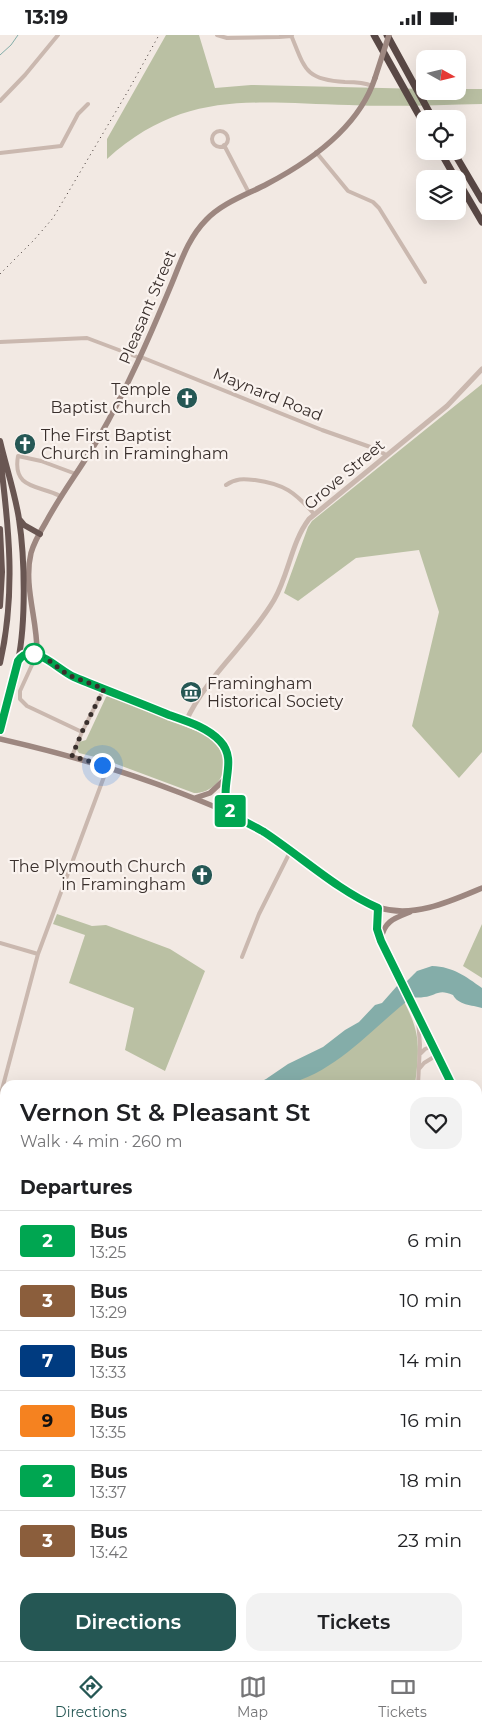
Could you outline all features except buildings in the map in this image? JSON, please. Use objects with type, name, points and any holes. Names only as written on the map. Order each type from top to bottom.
[{"type":"highway","points":[[374,35],[416,111]]},
{"type":"highway","points":[[388,35],[428,110]]},
{"type":"highway","points":[[458,160],[482,200]]},
{"type":"highway","points":[[466,195],[482,222]]},
{"type":"highway","points":[[0,441],[19,519],[23,587],[22,626],[18,661]]},
{"type":"highway","points":[[0,457],[8,519],[10,571],[8,614],[0,663]]},
{"type":"highway","points":[[19,519],[26,527],[40,534]]},
{"type":"highway","points":[[0,529],[2,572],[0,606]]},
{"type":"main road","name":"Pleasant Street","points":[[37,654],[38,636],[32,603],[29,569],[30,556],[60,496],[76,474],[114,410],[140,358],[185,252],[196,232],[211,215],[223,206],[284,175],[331,141],[349,123],[363,104],[372,86],[388,35]]},
{"type":"main road","points":[[0,731],[18,661],[25,654],[43,656],[68,675],[186,721],[206,730],[222,743],[229,760],[225,796],[231,814]]},
{"type":"main road","points":[[0,739],[108,766],[231,814],[256,827],[346,890],[378,908],[398,911],[415,910],[437,905],[482,888]]},
{"type":"main road","points":[[192,798],[201,797],[214,791],[227,775]]},
{"type":"main road","points":[[378,908],[377,929],[381,941],[450,1080]]},
{"type":"main road","points":[[381,941],[384,927],[389,921],[415,910]]},
{"type":"street","points":[[0,101],[25,75],[58,35]]},
{"type":"street","points":[[217,35],[228,39],[292,35],[304,65],[315,77],[325,81],[359,83],[372,86]]},
{"type":"street","points":[[0,153],[61,146],[78,114],[88,104]]},
{"type":"street","points":[[222,131],[226,133],[228,140],[224,145],[214,144],[212,137],[216,132],[222,131]]},
{"type":"street","points":[[224,145],[249,193]]},
{"type":"street","points":[[316,152],[348,191],[372,202],[379,208],[425,283]]},
{"type":"street","name":"Maynard Road","points":[[0,342],[87,338],[322,430],[376,449],[386,455]]},
{"type":"street","name":"Grove Street","points":[[186,721],[210,683],[270,606],[280,587],[299,534],[305,523],[454,399],[482,369]]},
{"type":"street","points":[[60,496],[30,486],[24,482],[18,470],[18,456],[41,461],[76,474]]},
{"type":"street","points":[[226,485],[238,479],[276,483],[297,496],[314,514]]},
{"type":"street","points":[[37,654],[19,696],[24,704],[82,732]]},
{"type":"street","points":[[72,756],[104,689]]},
{"type":"street","points":[[5,1080],[38,954],[108,766]]},
{"type":"street","points":[[242,957],[259,914],[291,850]]},
{"type":"street","points":[[0,943],[38,954]]},
{"type":"street","points":[[418,1015],[420,1055],[419,1080]]},
{"type":"street","points":[[420,1055],[425,1049],[433,1046]]},
{"type":"street","points":[[420,1069],[424,1063],[438,1055]]},
{"type":"green space","points":[[166,35],[199,35],[215,88],[251,85],[416,89],[416,100],[466,100],[466,89],[482,89],[482,104],[382,106],[251,103],[221,105],[193,111],[164,121],[136,137],[107,159],[107,139]]},
{"type":"green space","points":[[482,384],[482,752],[459,778],[412,726],[439,612],[419,550],[356,558],[298,601],[284,593],[308,527],[312,521]]},
{"type":"green space","points":[[109,695],[209,736],[222,751],[225,766],[220,779],[209,789],[194,793],[103,759],[79,753],[77,750],[79,742],[86,740],[106,697]]},
{"type":"green space","points":[[57,914],[92,926],[106,925],[170,949],[205,971],[165,1071],[125,1050],[134,1008],[69,983],[85,935],[53,924]]},
{"type":"green space","points":[[482,924],[482,978],[463,966]]},
{"type":"green space","points":[[397,988],[414,1024],[418,1044],[416,1080],[271,1080],[360,1033]]},
{"type":"water","points":[[432,966],[447,968],[465,976],[482,988],[482,1008],[462,1003],[453,995],[444,992],[411,998],[337,1060],[321,1070],[301,1080],[264,1080],[288,1064],[323,1047],[359,1022],[375,1005],[382,1003],[397,986],[407,981],[417,971]]},
{"type":"waterway","points":[[0,55],[18,35]]},
{"type":"railway","points":[[0,274],[53,218],[159,35]]},
{"type":"bus line","name":"2","points":[[0,730],[18,661],[22,655],[29,653],[43,656],[68,675],[186,721],[215,736],[222,743],[228,755],[229,765],[225,791],[226,801],[231,814],[282,844],[346,890],[378,908],[377,929],[381,941],[450,1080]]},
{"type":"place","name":"Temple Baptist Church","points":[[187,398]]},
{"type":"place","name":"The First Baptist Church in Framingham","points":[[25,444]]},
{"type":"place","name":"Framingham Historical Society","points":[[191,692]]},
{"type":"place","name":"The Plymouth Church in Framingham","points":[[202,875]]},
{"type":"route","points":[[34,654],[43,656],[68,675],[104,689],[72,756],[102,765]]}]
